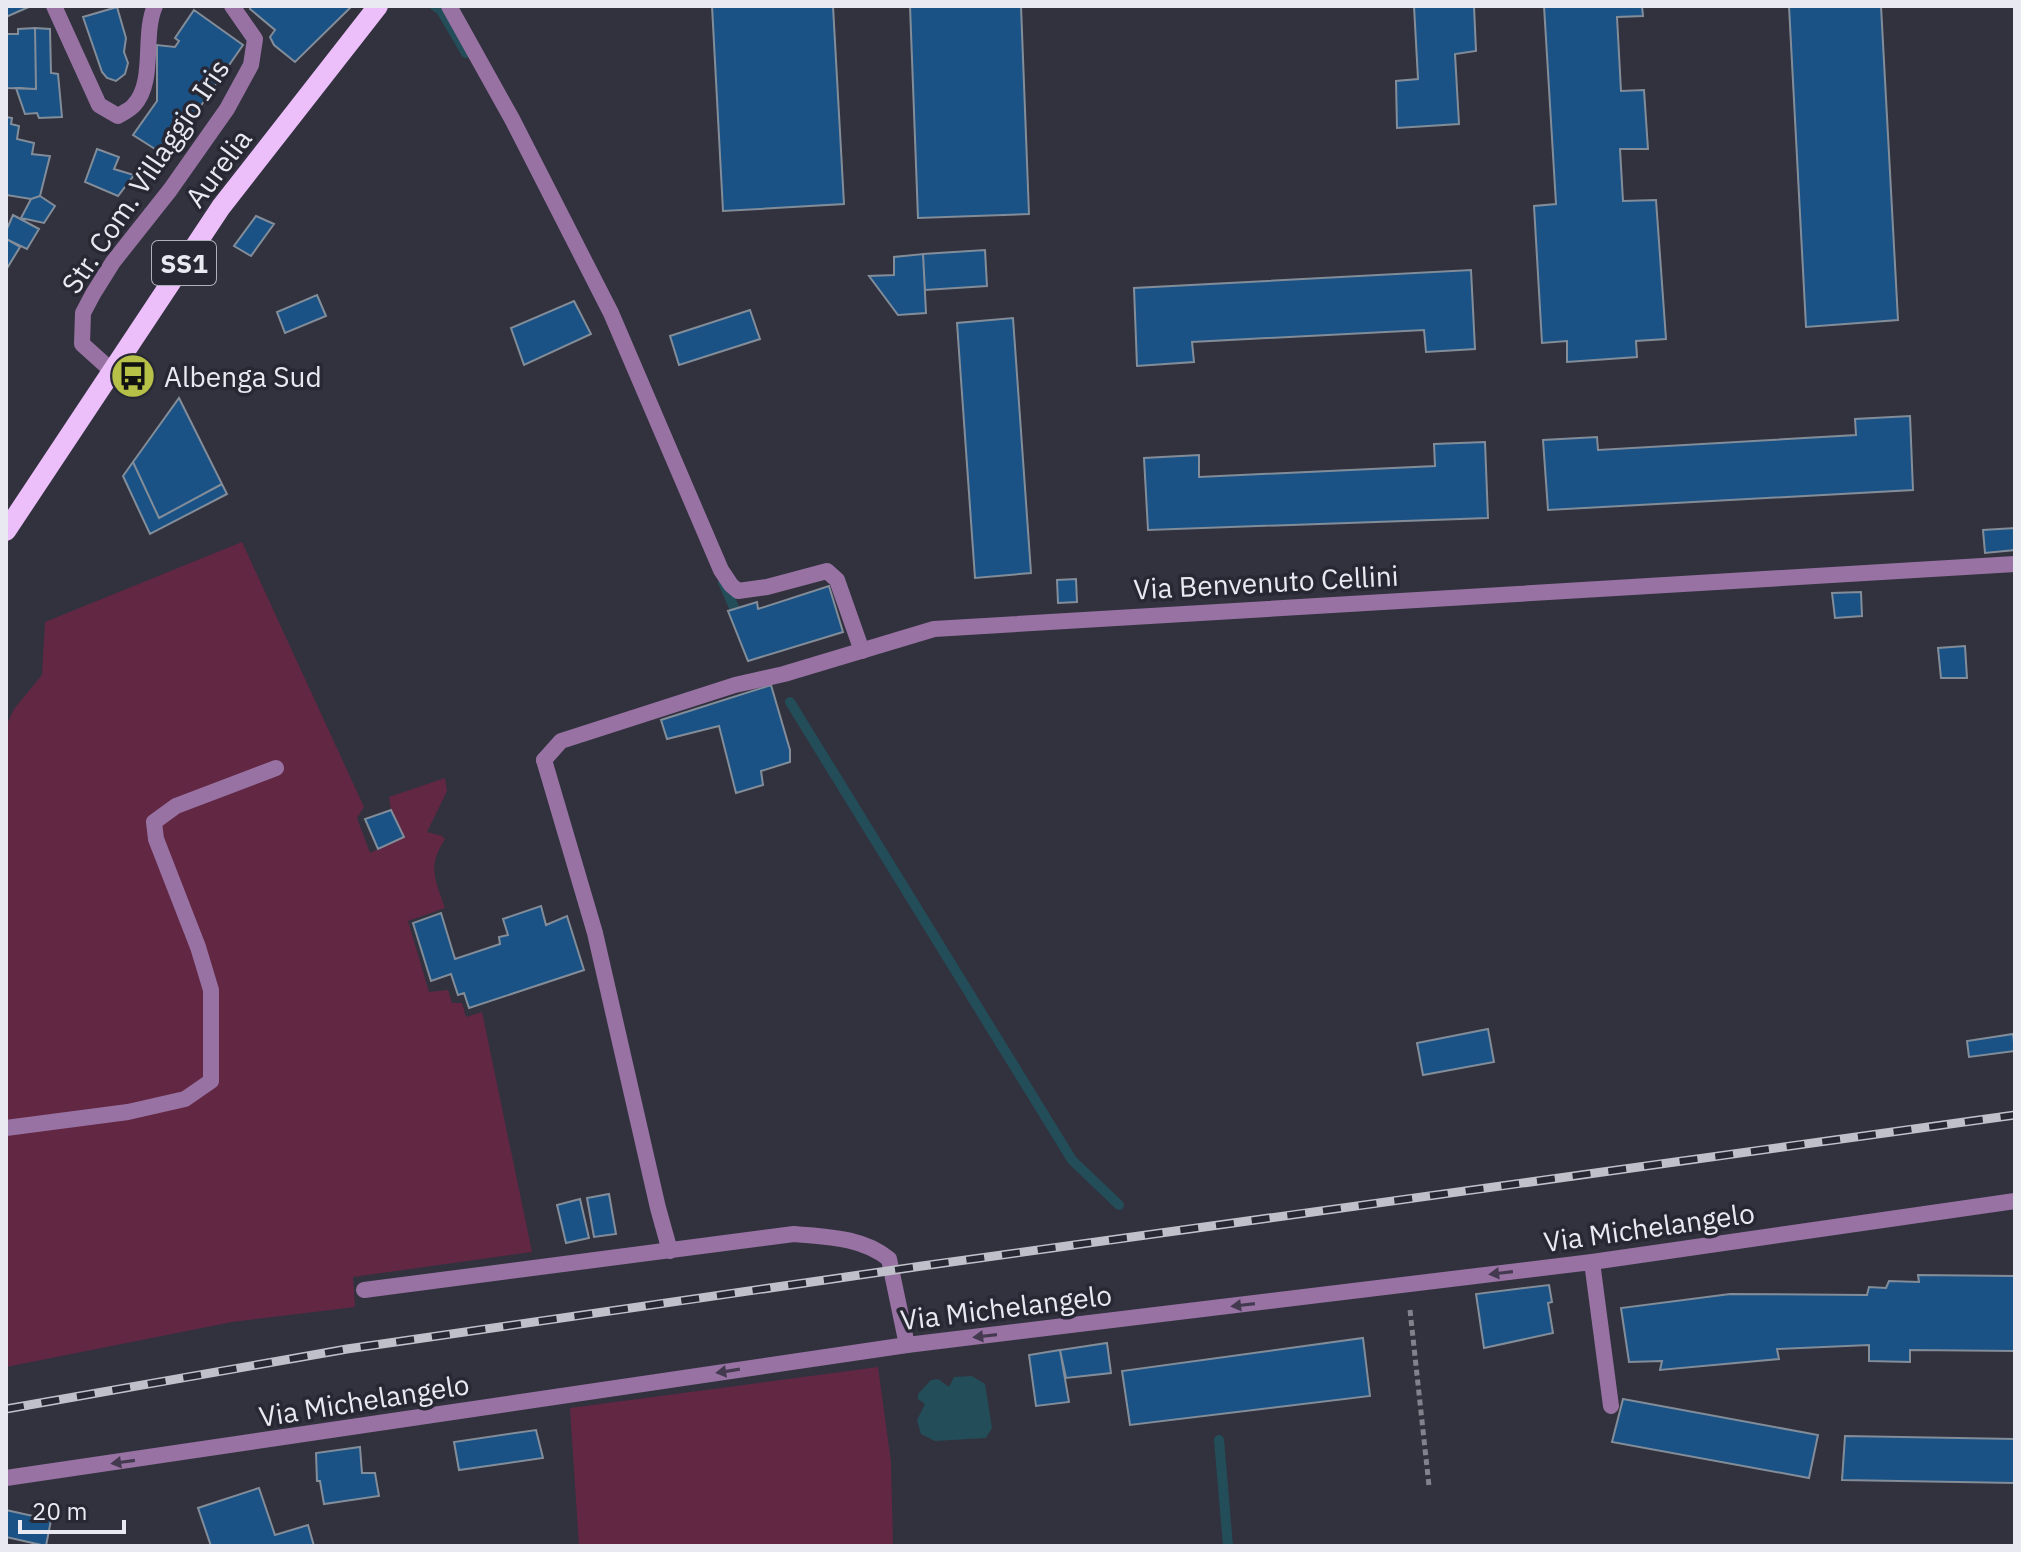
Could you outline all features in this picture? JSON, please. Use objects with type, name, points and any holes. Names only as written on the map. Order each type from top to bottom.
[{"type":"main road","name":"Aurelia","points":[[6,531],[221,207],[378,6]]},
{"type":"street","name":"Str. Com. Villaggio Iris","points":[[54,6],[99,105],[118,116],[135,105],[147,77],[149,21],[155,6]]},
{"type":"street","name":"Str. Com. Villaggio Iris","points":[[112,371],[82,344],[83,313],[113,262],[170,190],[227,109],[251,65],[255,39],[232,6]]},
{"type":"street","points":[[449,6],[512,119],[611,313],[726,577],[738,591],[767,587],[827,571],[837,580],[862,651]]},
{"type":"street","name":"Via Benvenuto Cellini","points":[[670,1251],[595,933],[544,760],[561,741],[735,685],[784,674],[934,629],[2015,564]]},
{"type":"street","points":[[6,1128],[128,1112],[185,1099],[211,1081],[211,990],[156,839],[154,822],[176,806],[276,768]]},
{"type":"street","name":"Via Michelangelo","points":[[6,1478],[907,1345],[1586,1263],[2015,1201]]},
{"type":"street","points":[[364,1290],[794,1234],[843,1239],[878,1250],[889,1259],[907,1345]]},
{"type":"street","points":[[1586,1263],[1611,1406]]},
{"type":"path","points":[[1407,1285],[1429,1486]]},
{"type":"shaded area","points":[[242,542],[364,807],[357,818],[370,853],[404,837],[391,810],[389,797],[445,778],[447,791],[427,832],[445,839],[436,858],[434,873],[445,908],[408,921],[429,992],[448,990],[452,1003],[462,1003],[466,1017],[482,1012],[532,1252],[353,1277],[355,1307],[232,1322],[6,1367],[6,726],[14,709],[42,675],[45,622]]},
{"type":"shaded area","points":[[878,1367],[891,1462],[893,1546],[579,1546],[570,1408]]},
{"type":"water","points":[[972,1376],[985,1384],[992,1428],[986,1438],[935,1441],[921,1434],[917,1420],[925,1404],[918,1399],[918,1394],[931,1380],[938,1379],[949,1387],[954,1377]]},
{"type":"building","points":[[6,6],[31,6],[6,17]]},
{"type":"building","points":[[251,6],[352,6],[295,62],[274,45],[270,37],[275,30],[250,9]]},
{"type":"building","points":[[712,6],[833,6],[844,204],[723,211]]},
{"type":"building","points":[[910,6],[1021,6],[1029,214],[918,218]]},
{"type":"building","points":[[1414,6],[1474,6],[1476,51],[1455,54],[1459,124],[1397,128],[1396,81],[1418,79]]},
{"type":"building","points":[[1544,6],[1642,6],[1643,16],[1617,17],[1621,91],[1644,90],[1648,149],[1620,149],[1623,201],[1656,200],[1666,339],[1636,341],[1637,357],[1567,362],[1567,341],[1542,343],[1534,206],[1556,204]]},
{"type":"building","points":[[1789,6],[1881,6],[1898,320],[1806,327]]},
{"type":"building","points":[[117,7],[126,38],[124,52],[128,63],[125,74],[116,81],[102,72],[83,17]]},
{"type":"building","points":[[194,10],[243,45],[166,156],[133,135],[157,101],[157,45],[175,47],[179,41],[175,38]]},
{"type":"building","points":[[35,28],[50,29],[51,73],[58,74],[62,117],[39,118],[37,113],[25,114],[16,88],[36,89]]},
{"type":"building","points":[[35,28],[36,89],[6,88],[6,34],[18,34],[18,29]]},
{"type":"building","points":[[6,117],[12,118],[11,124],[19,126],[17,139],[34,143],[32,154],[50,156],[40,196],[31,199],[6,195]]},
{"type":"building","points":[[97,149],[119,157],[114,169],[134,175],[118,196],[85,182]]},
{"type":"building","points":[[40,196],[55,206],[44,223],[21,218],[31,199]]},
{"type":"building","points":[[13,215],[39,229],[27,249],[6,239]]},
{"type":"building","points":[[256,216],[274,224],[251,256],[234,246]]},
{"type":"building","points":[[6,239],[20,247],[6,270]]},
{"type":"building","points":[[985,250],[987,286],[925,290],[923,254]]},
{"type":"building","points":[[923,254],[926,313],[898,315],[869,276],[894,275],[894,257]]},
{"type":"building","points":[[1471,270],[1475,349],[1426,352],[1424,330],[1192,342],[1194,362],[1137,366],[1134,288]]},
{"type":"building","points":[[317,295],[326,316],[285,333],[277,312]]},
{"type":"building","points":[[574,301],[591,334],[524,365],[511,328]]},
{"type":"building","points":[[750,310],[760,339],[679,365],[670,336]]},
{"type":"building","points":[[1013,318],[1031,573],[975,578],[957,323]]},
{"type":"building","points":[[179,398],[222,484],[159,518],[133,462]]},
{"type":"building","points":[[1910,416],[1913,490],[1548,510],[1543,440],[1597,437],[1598,450],[1856,435],[1855,419]]},
{"type":"building","points":[[1485,442],[1488,518],[1148,530],[1144,458],[1199,455],[1199,477],[1435,466],[1434,444]]},
{"type":"building","points":[[133,462],[159,518],[222,484],[227,494],[150,534],[123,476]]},
{"type":"building","points":[[2015,528],[2015,550],[1985,553],[1983,530]]},
{"type":"building","points":[[1076,579],[1077,602],[1058,603],[1057,580]]},
{"type":"building","points":[[829,586],[843,632],[748,661],[728,611],[757,602],[758,609]]},
{"type":"building","points":[[1861,592],[1862,616],[1835,618],[1832,593]]},
{"type":"building","points":[[1965,646],[1967,678],[1941,678],[1938,648]]},
{"type":"building","points":[[771,685],[790,750],[790,762],[761,771],[763,785],[736,793],[719,726],[667,739],[661,720]]},
{"type":"building","points":[[391,810],[404,837],[378,849],[365,819]]},
{"type":"building","points":[[541,906],[546,925],[567,916],[584,970],[469,1008],[464,993],[458,995],[451,974],[431,981],[413,923],[441,913],[455,959],[500,944],[499,937],[508,935],[503,919]]},
{"type":"building","points":[[1488,1029],[1494,1062],[1423,1075],[1417,1043]]},
{"type":"building","points":[[2013,1034],[2015,1051],[1969,1057],[1967,1041]]},
{"type":"building","points":[[609,1194],[616,1234],[594,1237],[587,1198]]},
{"type":"building","points":[[580,1199],[589,1238],[566,1243],[557,1205]]},
{"type":"building","points":[[1918,1275],[2015,1276],[2015,1351],[1910,1350],[1910,1362],[1869,1361],[1869,1345],[1777,1349],[1779,1359],[1660,1370],[1662,1361],[1629,1362],[1621,1308],[1730,1294],[1867,1295],[1869,1287],[1886,1288],[1889,1281],[1919,1282]]},
{"type":"building","points":[[1549,1285],[1552,1302],[1548,1303],[1553,1333],[1484,1348],[1476,1294]]},
{"type":"building","points":[[1363,1338],[1370,1396],[1130,1425],[1122,1371]]},
{"type":"building","points":[[1107,1343],[1111,1373],[1066,1378],[1060,1350]]},
{"type":"building","points":[[1060,1350],[1069,1402],[1036,1406],[1029,1355]]},
{"type":"building","points":[[1623,1399],[1818,1435],[1809,1478],[1612,1442]]},
{"type":"building","points":[[536,1430],[543,1458],[459,1470],[454,1442]]},
{"type":"building","points":[[1845,1436],[2015,1439],[2015,1483],[1842,1480]]},
{"type":"building","points":[[360,1447],[362,1473],[375,1473],[379,1496],[324,1504],[320,1481],[317,1481],[316,1453]]},
{"type":"building","points":[[259,1488],[275,1535],[308,1525],[314,1546],[211,1546],[198,1508]]},
{"type":"building","points":[[6,1510],[51,1520],[46,1546],[6,1537]]},
{"type":"waterway","points":[[435,6],[441,10],[466,53]]},
{"type":"waterway","points":[[723,582],[739,619]]},
{"type":"waterway","points":[[790,702],[1072,1160],[1119,1205]]},
{"type":"waterway","points":[[1219,1440],[1228,1546]]},
{"type":"railway","points":[[6,1409],[347,1349],[2015,1115]]},
{"type":"place","name":"Albenga Sud","points":[[133,376]]}]
